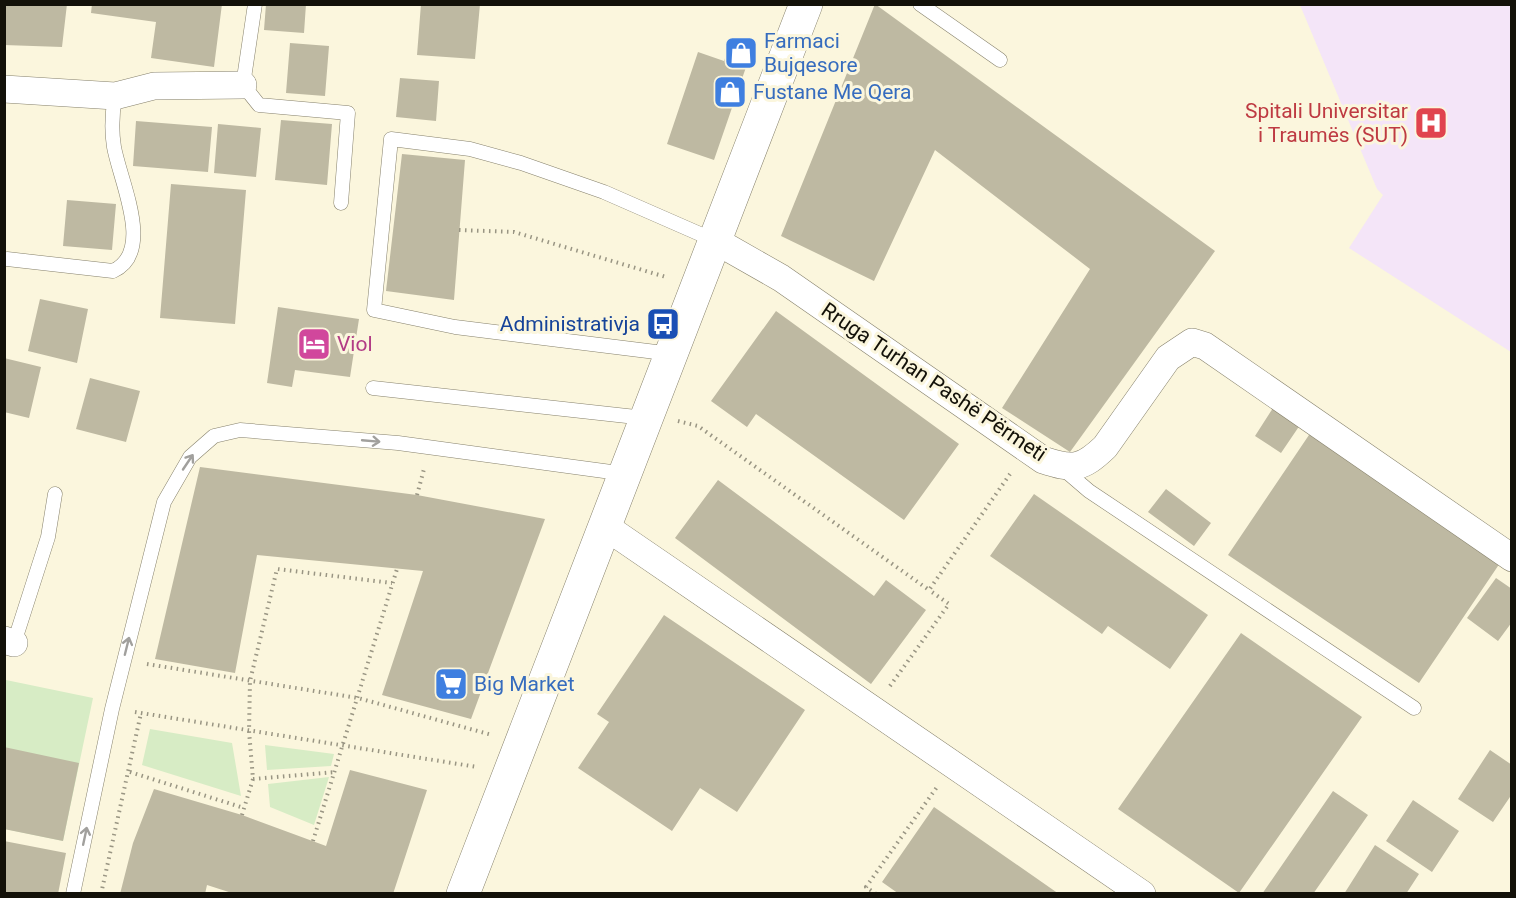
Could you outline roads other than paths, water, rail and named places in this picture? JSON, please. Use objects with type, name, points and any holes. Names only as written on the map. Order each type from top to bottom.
[{"type":"main road","points":[[463,894],[806,4]]},
{"type":"street","points":[[4,89],[115,96],[154,86],[243,85]]},
{"type":"street","name":"Rruga Turhan Pashë Përmeti","points":[[716,241],[781,278],[1043,460],[1078,467],[1092,459],[1104,447],[1168,358],[1192,342],[1216,353],[1512,558]]},
{"type":"street","points":[[606,527],[1142,894]]},
{"type":"lane","points":[[255,4],[243,85],[259,105],[348,113],[341,203]]},
{"type":"lane","points":[[920,4],[1000,60]]},
{"type":"lane","points":[[7,259],[113,272],[124,267],[131,254],[134,226],[115,150],[111,122],[115,96]]},
{"type":"lane","points":[[672,354],[455,327],[374,310],[391,139],[470,148],[521,163],[604,192],[716,241]]},
{"type":"lane","points":[[373,388],[649,415]]},
{"type":"lane","points":[[73,894],[112,709],[164,502],[190,457],[214,436],[240,430],[398,443],[626,474]]},
{"type":"lane","points":[[1060,465],[1089,491],[1414,708]]},
{"type":"lane","points":[[9,642],[48,537],[55,494]]},
{"type":"place","name":"Farmaci Bujqesore","points":[[741,53]]},
{"type":"place","name":"Fustane Me Qera","points":[[730,92]]},
{"type":"place","name":"Spitali Universitar i Traumës (SUT)","points":[[1431,123]]},
{"type":"place","name":"Administrativja","points":[[663,324]]},
{"type":"place","name":"Viol","points":[[314,344]]},
{"type":"place","name":"Big Market","points":[[451,684]]}]
